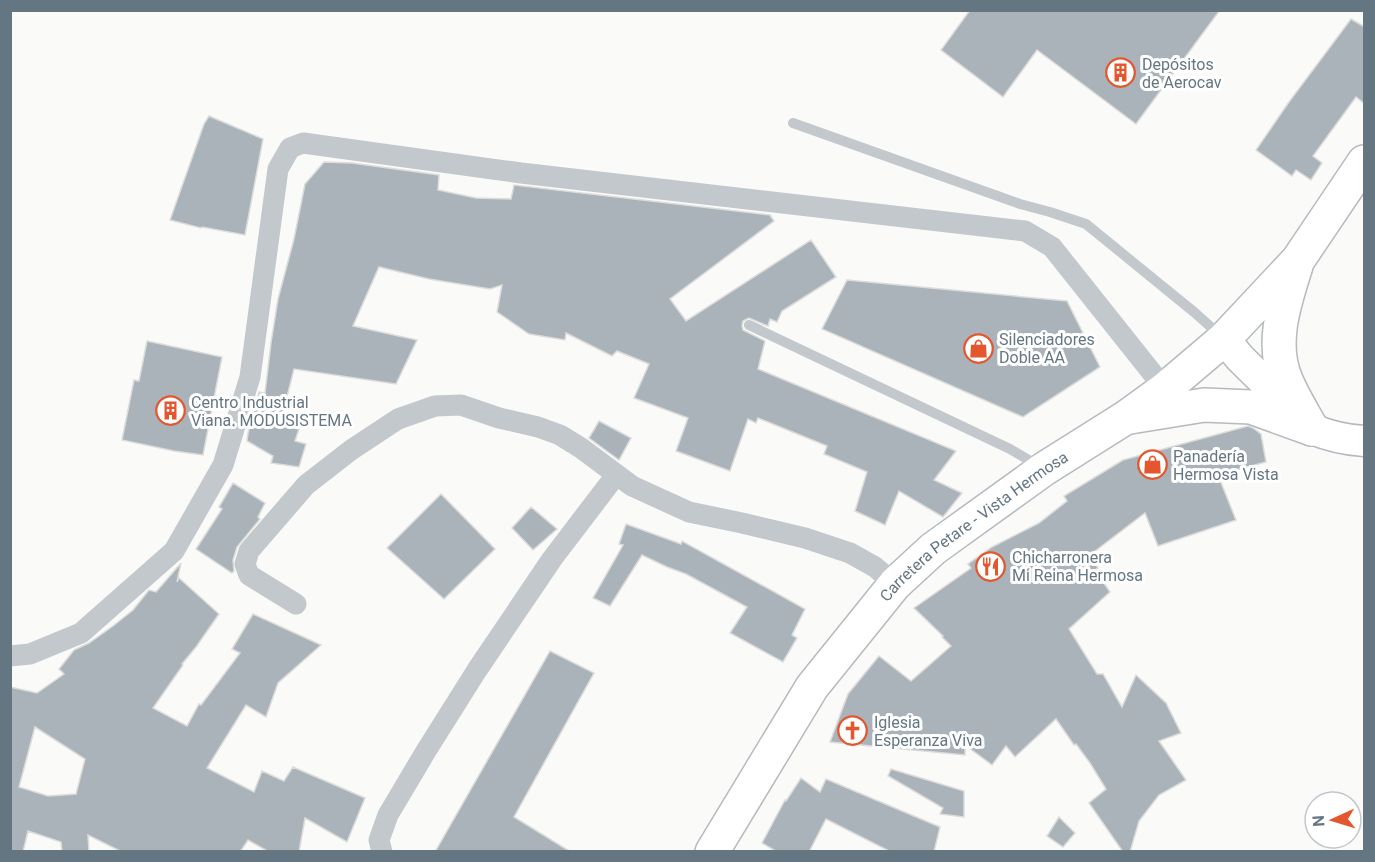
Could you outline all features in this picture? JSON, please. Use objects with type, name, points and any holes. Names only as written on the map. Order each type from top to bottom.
[{"type":"main road","points":[[1312,429],[1285,378],[1280,359],[1280,337],[1285,302],[1298,260],[1365,162]]},
{"type":"main road","name":"Carretera Petare - Vista Hermosa","points":[[712,852],[812,687],[895,584],[933,549],[1044,470],[1125,418],[1165,389],[1224,339],[1298,260]]},
{"type":"main road","points":[[1125,418],[1204,405],[1251,407],[1312,429]]},
{"type":"street","points":[[10,656],[30,654],[81,633],[174,550],[223,465],[249,376],[278,169],[290,148],[303,143],[521,173],[1025,231],[1053,247],[1165,389]]},
{"type":"street","points":[[1224,339],[1240,358],[1312,429],[1350,441],[1365,441]]},
{"type":"street","points":[[296,604],[249,575],[245,564],[249,551],[306,484],[351,450],[398,419],[435,406],[461,405],[560,435],[632,486],[689,512],[805,538],[850,553],[875,567],[895,584]]},
{"type":"street","points":[[382,852],[379,840],[388,815],[426,751],[477,670],[552,559],[616,475]]},
{"type":"lane","points":[[794,123],[1020,204],[1086,224],[1224,339]]},
{"type":"lane","points":[[749,324],[1010,449],[1044,470]]},
{"type":"building","name":"Depósitos de Aerocav","points":[[970,10],[1220,10],[1136,124],[1037,50],[1003,97],[941,50]]},
{"type":"building","points":[[1351,19],[1365,27],[1365,104],[1356,97],[1313,156],[1322,163],[1311,180],[1296,170],[1292,176],[1256,150]]},
{"type":"building","points":[[209,116],[263,139],[245,235],[170,220],[204,124]]},
{"type":"building","points":[[324,162],[352,163],[439,175],[438,190],[476,198],[511,199],[514,185],[770,215],[774,221],[670,299],[686,321],[811,240],[836,277],[782,311],[777,322],[770,319],[768,326],[749,318],[743,321],[743,330],[765,341],[758,369],[956,451],[934,480],[962,493],[943,517],[899,491],[885,525],[855,511],[867,472],[824,454],[827,446],[758,418],[756,423],[748,419],[730,471],[676,451],[688,418],[634,398],[649,364],[617,351],[612,356],[566,333],[565,340],[529,334],[497,312],[502,285],[490,289],[429,279],[379,267],[353,326],[417,340],[396,384],[294,369],[280,424],[299,429],[295,441],[306,444],[299,467],[271,463],[273,456],[247,441],[248,433],[259,392],[265,393],[278,299],[294,239],[305,184]]},
{"type":"building","name":"Silenciadores Doble AA","points":[[847,280],[1067,301],[1100,367],[1023,417],[822,329]]},
{"type":"building","name":"Centro Industrial Viana. MODUSISTEMA","points":[[147,341],[222,357],[203,455],[122,440],[134,380],[139,381]]},
{"type":"building","points":[[599,421],[631,438],[619,460],[589,438]]},
{"type":"building","points":[[1248,426],[1261,434],[1266,462],[1218,475],[1236,520],[1158,546],[1145,513],[1091,556],[1098,568],[1095,570],[1110,592],[1069,629],[1097,674],[1103,674],[1122,707],[1136,675],[1166,703],[1181,733],[1159,741],[1186,780],[1159,795],[1139,821],[1130,852],[1123,852],[1089,803],[1106,789],[1090,763],[1056,719],[1015,757],[1006,746],[992,765],[965,745],[965,755],[830,742],[848,694],[879,656],[911,681],[951,646],[914,608],[971,568],[968,564],[992,547],[1039,523],[1067,501],[1064,496],[1123,460]]},
{"type":"building","points":[[233,483],[265,503],[258,517],[260,519],[237,547],[232,573],[196,549],[222,509],[219,507]]},
{"type":"building","points":[[441,494],[495,549],[444,599],[387,548]]},
{"type":"building","points":[[531,507],[557,529],[533,550],[512,528]]},
{"type":"building","points":[[626,524],[681,544],[682,541],[805,609],[792,635],[797,638],[783,662],[730,633],[747,607],[686,574],[642,555],[610,606],[593,598],[623,545],[619,544]]},
{"type":"building","points":[[181,563],[177,582],[179,578],[219,614],[153,708],[187,726],[199,704],[201,705],[240,653],[232,649],[253,614],[321,645],[278,683],[266,717],[246,705],[207,768],[254,792],[262,771],[284,781],[293,767],[365,798],[347,842],[305,818],[299,852],[269,852],[248,840],[240,852],[122,852],[88,835],[89,852],[62,852],[61,842],[28,831],[23,852],[10,852],[10,687],[37,693],[64,674],[59,669],[74,650],[89,643],[133,610],[149,590],[156,592]],"holes":[[[35,727],[85,759],[76,794],[48,796],[19,787]]]},
{"type":"building","points":[[550,651],[594,673],[514,817],[571,852],[435,852]]},
{"type":"building","points":[[891,769],[964,791],[964,817],[940,814],[943,808],[888,776]]},
{"type":"building","points":[[801,778],[820,792],[826,779],[940,827],[934,852],[891,852],[826,819],[809,852],[777,852],[762,843],[785,800]]},
{"type":"building","points":[[1059,817],[1075,833],[1063,847],[1047,836]]},
{"type":"place","name":"Depósitos de Aerocav","points":[[1121,73]]},
{"type":"place","name":"Silenciadores Doble AA","points":[[978,348]]},
{"type":"place","name":"Centro Industrial Viana. MODUSISTEMA","points":[[170,411]]},
{"type":"place","name":"Panadería Hermosa Vista","points":[[1152,465]]},
{"type":"place","name":"Chicharronera Mi Reina Hermosa","points":[[991,566]]},
{"type":"place","name":"Iglesia Esperanza Viva","points":[[853,731]]}]
